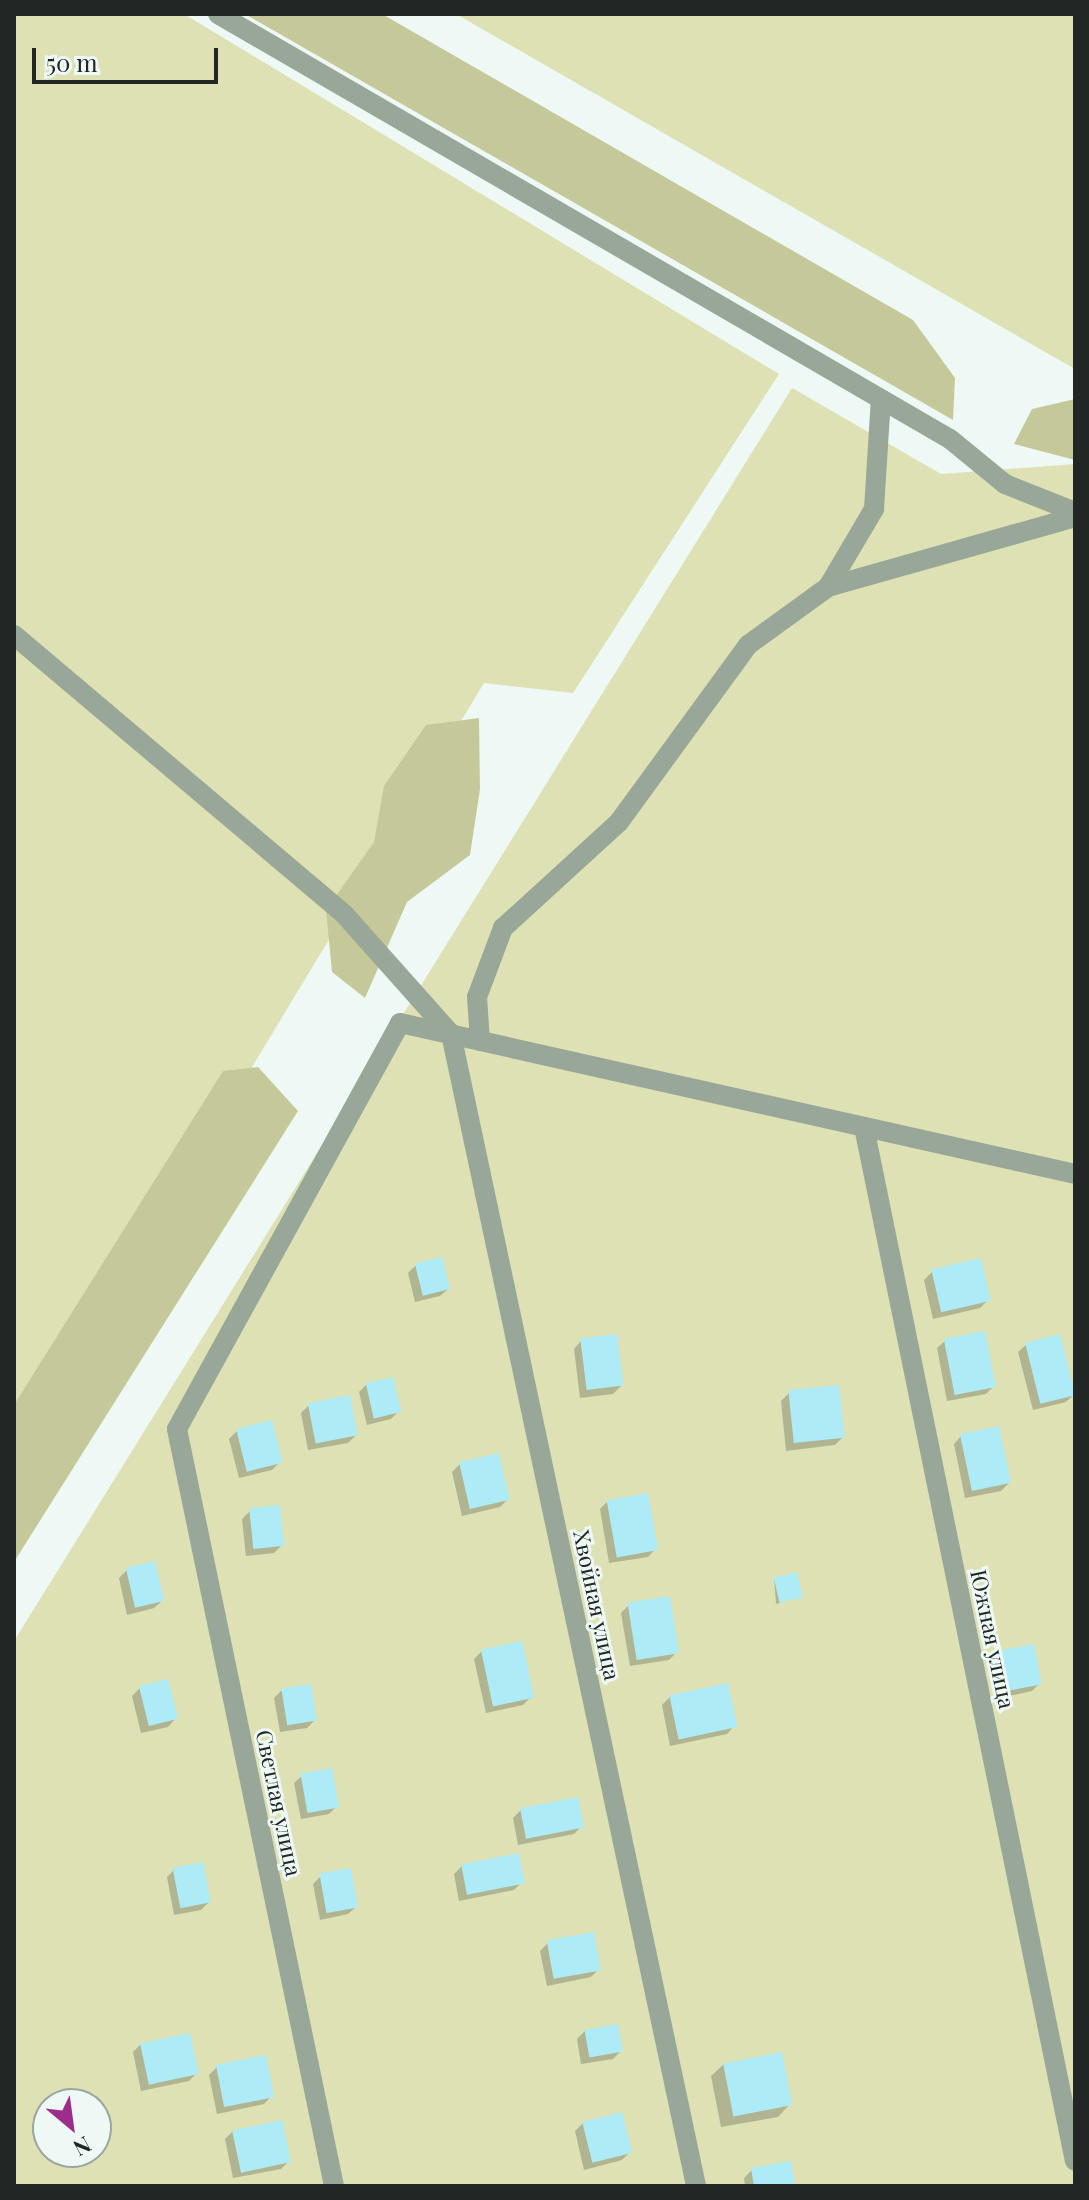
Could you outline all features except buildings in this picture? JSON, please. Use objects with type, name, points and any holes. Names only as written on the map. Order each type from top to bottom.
[{"type":"street","points":[[218,14],[950,439],[1005,484],[1075,514]]},
{"type":"street","points":[[828,587],[874,509],[881,399]]},
{"type":"street","points":[[480,1041],[477,997],[503,928],[619,822],[748,645],[828,587],[1075,514]]},
{"type":"street","points":[[14,635],[344,914],[451,1034],[1075,1174]]},
{"type":"street","name":"Светлая улица","points":[[334,2186],[177,1429],[400,1023],[451,1034]]},
{"type":"street","name":"Хвойная улица","points":[[451,1034],[696,2186]]},
{"type":"street","name":"Южная улица","points":[[864,1127],[1075,2161]]},
{"type":"green space","points":[[14,14],[184,14],[779,374],[573,693],[484,683],[14,1461]]},
{"type":"green space","points":[[245,14],[382,14],[913,320],[955,378],[953,420]]},
{"type":"green space","points":[[456,14],[1075,14],[1075,369]]},
{"type":"green space","points":[[792,388],[941,474],[1075,464],[1075,2186],[14,2186],[14,1641]]},
{"type":"green space","points":[[1075,399],[1075,460],[1014,444],[1032,409]]},
{"type":"green space","points":[[479,718],[480,789],[470,855],[407,902],[365,998],[332,972],[326,910],[374,842],[384,786],[426,725]]},
{"type":"green space","points":[[258,1067],[298,1111],[14,1562],[14,1405],[223,1071]]}]
